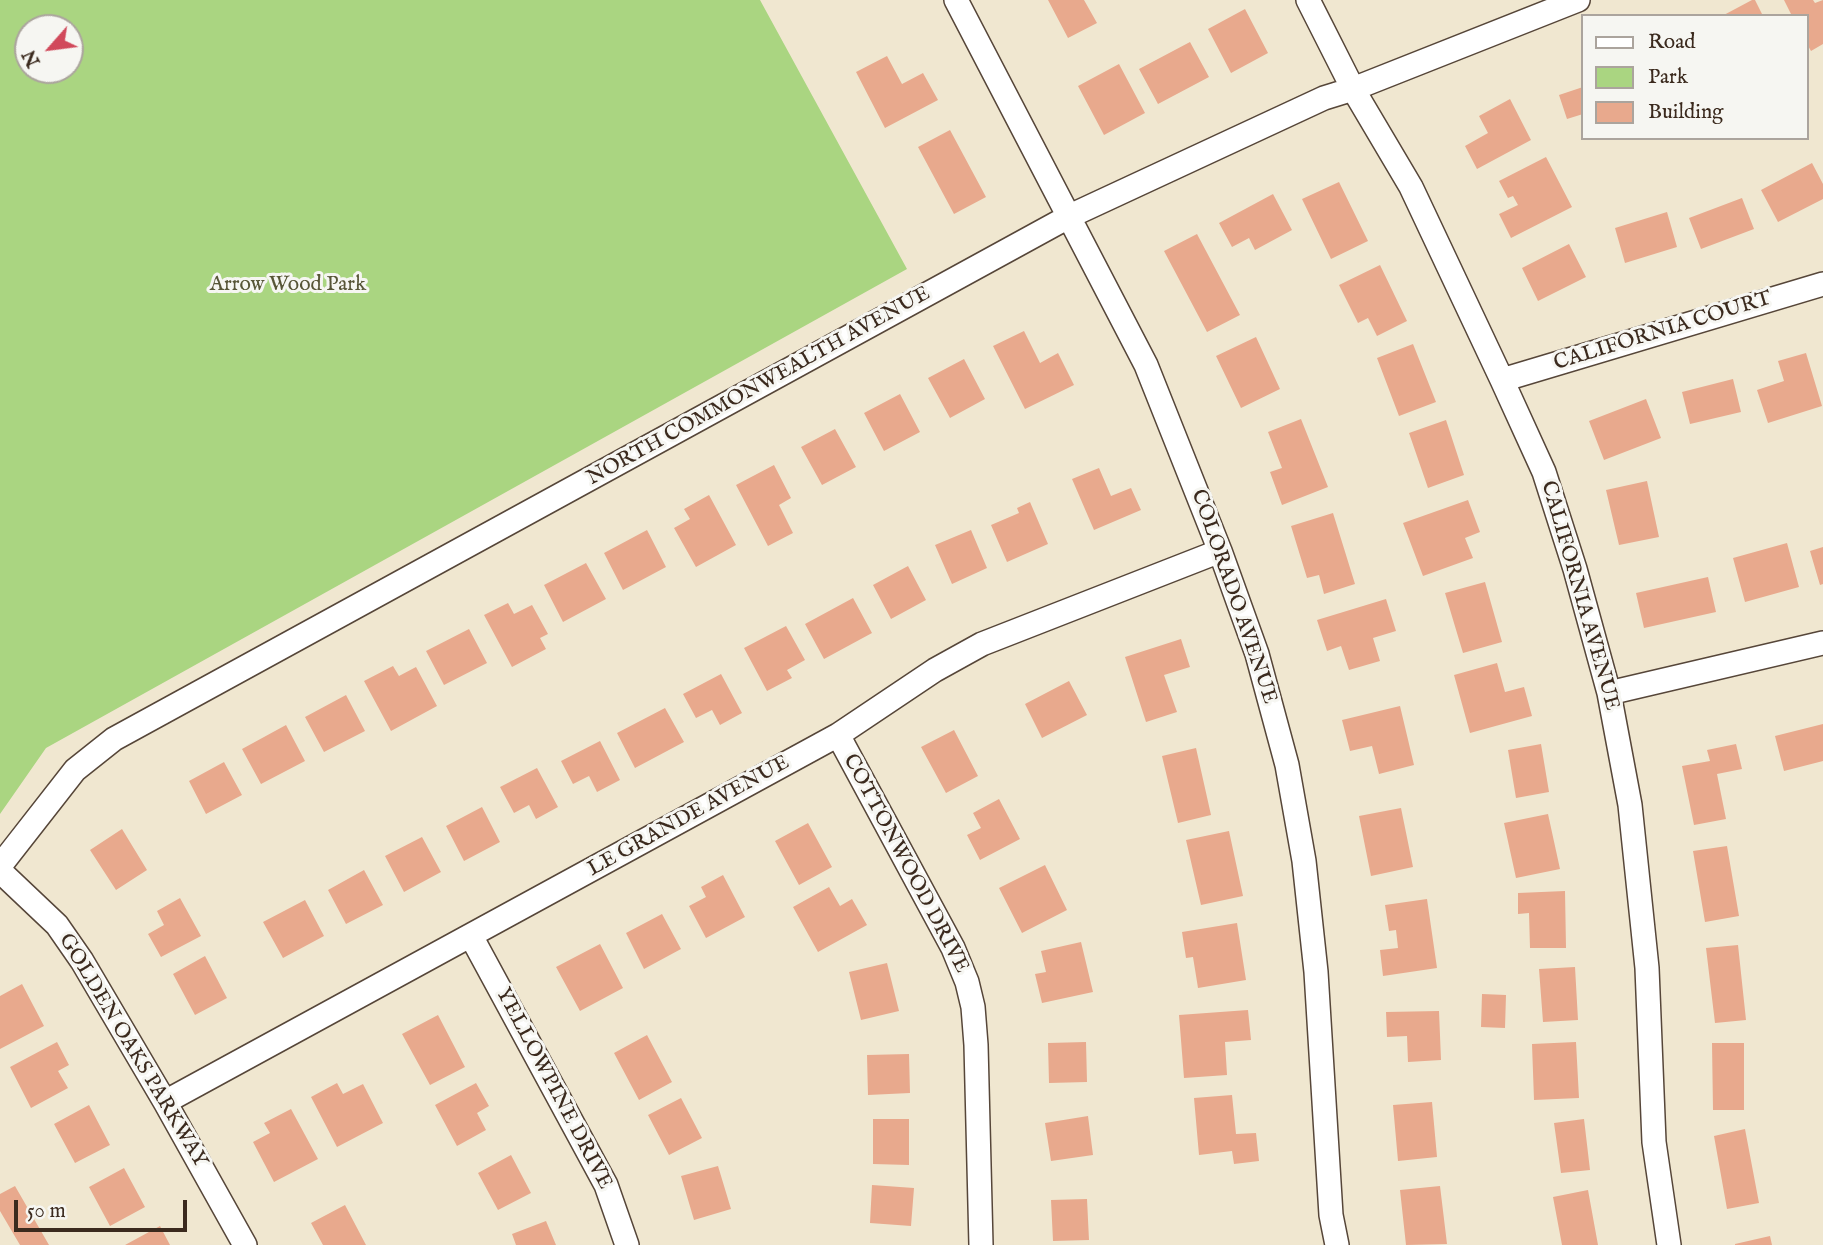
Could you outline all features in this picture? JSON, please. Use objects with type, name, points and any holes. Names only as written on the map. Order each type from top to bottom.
[{"type":"street","name":"COLORADO AVENUE","points":[[956,0],[1146,366],[1220,551],[1257,654],[1287,765],[1301,848],[1316,972],[1331,1215],[1337,1245]]},
{"type":"street","name":"CALIFORNIA AVENUE","points":[[1308,0],[1353,89],[1411,187],[1502,380],[1544,472],[1575,569],[1609,693],[1630,805],[1647,968],[1654,1142],[1669,1245]]},
{"type":"street","name":"NORTH COMMONWEALTH AVENUE","points":[[0,869],[75,770],[114,739],[1070,216],[1324,97],[1353,89],[1578,0]]},
{"type":"street","name":"CALIFORNIA COURT","points":[[1502,380],[1823,284]]},
{"type":"street","name":"LE GRANDE AVENUE","points":[[165,1101],[838,735],[935,670],[982,644],[1220,551]]},
{"type":"street","points":[[1609,693],[1823,643]]},
{"type":"street","name":"COTTONWOOD DRIVE","points":[[838,735],[953,948],[967,982],[973,1007],[976,1045],[981,1245]]},
{"type":"street","name":"GOLDEN OAKS PARKWAY","points":[[0,869],[57,925],[82,961],[246,1245]]},
{"type":"street","name":"YELLOWPINE DRIVE","points":[[471,936],[606,1185],[627,1245]]},
{"type":"green space","name":"Arrow Wood Park","points":[[0,0],[760,0],[907,269],[46,748],[0,814]]},
{"type":"building","points":[[1048,0],[1084,0],[1097,23],[1068,38]]},
{"type":"building","points":[[1755,0],[1762,14],[1726,14]]},
{"type":"building","points":[[1784,0],[1813,0],[1815,3],[1823,0],[1823,44],[1811,51],[1809,14],[1791,14]]},
{"type":"building","points":[[1245,9],[1268,53],[1231,73],[1208,29]]},
{"type":"building","points":[[1190,42],[1209,77],[1158,104],[1139,69]]},
{"type":"building","points":[[887,56],[902,84],[923,73],[938,100],[885,128],[856,72]]},
{"type":"building","points":[[1119,64],[1145,113],[1104,135],[1078,86]]},
{"type":"building","points":[[1582,87],[1582,114],[1567,119],[1559,95]]},
{"type":"building","points":[[1510,99],[1531,140],[1477,169],[1465,146],[1488,133],[1479,116]]},
{"type":"building","points":[[950,130],[986,197],[954,214],[918,147]]},
{"type":"building","points":[[1546,157],[1572,207],[1511,238],[1499,214],[1518,205],[1513,196],[1508,198],[1499,181]]},
{"type":"building","points":[[1812,163],[1823,184],[1823,199],[1778,222],[1761,190]]},
{"type":"building","points":[[1339,182],[1368,241],[1331,259],[1302,199]]},
{"type":"building","points":[[1273,194],[1292,230],[1255,250],[1249,238],[1232,247],[1219,223]]},
{"type":"building","points":[[1742,198],[1754,229],[1701,249],[1689,218]]},
{"type":"building","points":[[1667,212],[1677,247],[1625,263],[1615,228]]},
{"type":"building","points":[[1197,234],[1240,315],[1207,332],[1164,251]]},
{"type":"building","points":[[1569,244],[1586,277],[1538,301],[1522,268]]},
{"type":"building","points":[[1380,265],[1407,321],[1377,336],[1368,318],[1358,323],[1339,285]]},
{"type":"building","points":[[1024,331],[1040,363],[1058,353],[1074,385],[1025,409],[993,346]]},
{"type":"building","points":[[1256,337],[1280,389],[1241,408],[1216,356]]},
{"type":"building","points":[[1413,344],[1436,402],[1399,416],[1377,358]]},
{"type":"building","points":[[1806,353],[1822,406],[1768,423],[1757,390],[1784,381],[1778,361]]},
{"type":"building","points":[[964,359],[985,399],[950,418],[928,378]]},
{"type":"building","points":[[1733,379],[1741,412],[1690,424],[1682,392]]},
{"type":"building","points":[[900,394],[920,432],[884,451],[864,413]]},
{"type":"building","points":[[1646,399],[1661,438],[1604,460],[1589,421]]},
{"type":"building","points":[[1301,419],[1328,487],[1282,505],[1270,472],[1282,468],[1268,432]]},
{"type":"building","points":[[1446,420],[1464,475],[1428,488],[1409,433]]},
{"type":"building","points":[[835,429],[856,467],[822,485],[801,447]]},
{"type":"building","points":[[774,465],[791,498],[779,505],[793,533],[768,546],[736,485]]},
{"type":"building","points":[[1099,468],[1111,496],[1131,488],[1141,510],[1094,530],[1072,479]]},
{"type":"building","points":[[1647,481],[1659,537],[1619,545],[1606,490]]},
{"type":"building","points":[[709,495],[736,545],[696,567],[674,528],[690,519],[684,509]]},
{"type":"building","points":[[1468,500],[1480,532],[1465,538],[1473,558],[1423,576],[1403,523]]},
{"type":"building","points":[[1030,502],[1048,544],[1007,562],[991,525],[1019,513],[1017,508]]},
{"type":"building","points":[[1333,513],[1355,584],[1324,594],[1319,575],[1307,578],[1291,526]]},
{"type":"building","points":[[647,530],[666,567],[623,590],[604,553]]},
{"type":"building","points":[[971,530],[987,568],[952,584],[935,545]]},
{"type":"building","points":[[1787,543],[1799,587],[1745,602],[1733,558]]},
{"type":"building","points":[[1823,547],[1823,584],[1820,585],[1810,551]]},
{"type":"building","points":[[586,563],[606,599],[563,622],[544,585]]},
{"type":"building","points":[[908,566],[926,600],[891,619],[873,585]]},
{"type":"building","points":[[1708,577],[1716,612],[1644,628],[1636,593]]},
{"type":"building","points":[[1485,582],[1502,642],[1463,653],[1445,593]]},
{"type":"building","points":[[853,598],[872,633],[824,659],[805,624]]},
{"type":"building","points":[[1386,599],[1396,631],[1373,638],[1380,661],[1349,670],[1341,646],[1327,651],[1317,620]]},
{"type":"building","points":[[508,603],[514,614],[532,605],[548,634],[540,638],[546,649],[512,667],[484,615]]},
{"type":"building","points":[[786,626],[805,660],[787,670],[792,678],[767,691],[744,648]]},
{"type":"building","points":[[469,629],[487,663],[444,685],[426,651]]},
{"type":"building","points":[[1181,639],[1190,667],[1164,675],[1177,712],[1146,722],[1125,657]]},
{"type":"building","points":[[1497,663],[1505,692],[1524,687],[1532,716],[1470,733],[1454,675]]},
{"type":"building","points":[[393,666],[399,676],[416,667],[437,706],[391,731],[364,681]]},
{"type":"building","points":[[721,674],[742,713],[720,725],[712,710],[696,718],[683,694]]},
{"type":"building","points":[[1069,681],[1087,715],[1042,738],[1025,704]]},
{"type":"building","points":[[346,695],[365,731],[324,752],[305,717]]},
{"type":"building","points":[[1400,706],[1414,765],[1379,774],[1372,746],[1350,751],[1342,720]]},
{"type":"building","points":[[665,708],[684,742],[635,768],[617,733]]},
{"type":"building","points":[[1823,724],[1823,761],[1784,771],[1775,736]]},
{"type":"building","points":[[286,725],[305,761],[261,784],[242,749]]},
{"type":"building","points":[[954,730],[978,776],[946,793],[921,747]]},
{"type":"building","points":[[600,741],[620,780],[597,792],[589,776],[573,784],[561,761]]},
{"type":"building","points":[[1541,744],[1549,792],[1516,798],[1508,750]]},
{"type":"building","points":[[1736,744],[1742,769],[1717,774],[1726,819],[1694,825],[1682,766],[1710,761],[1707,750]]},
{"type":"building","points":[[1196,748],[1211,815],[1178,823],[1162,756]]},
{"type":"building","points":[[224,762],[242,795],[206,814],[189,781]]},
{"type":"building","points":[[537,768],[558,807],[536,819],[529,805],[514,813],[500,787]]},
{"type":"building","points":[[999,799],[1020,839],[980,860],[967,835],[981,828],[973,813]]},
{"type":"building","points":[[482,807],[500,842],[464,861],[446,826]]},
{"type":"building","points":[[1401,808],[1413,867],[1371,876],[1359,816]]},
{"type":"building","points":[[1548,814],[1560,869],[1516,878],[1504,823]]},
{"type":"building","points":[[808,823],[832,867],[799,885],[775,841]]},
{"type":"building","points":[[122,829],[147,870],[116,890],[90,850]]},
{"type":"building","points":[[1229,831],[1243,896],[1201,905],[1186,840]]},
{"type":"building","points":[[422,837],[441,872],[404,892],[385,856]]},
{"type":"building","points":[[1727,846],[1739,916],[1705,922],[1693,851]]},
{"type":"building","points":[[1045,865],[1067,910],[1022,933],[999,888]]},
{"type":"building","points":[[364,870],[383,905],[346,924],[328,890]]},
{"type":"building","points":[[723,875],[745,917],[706,938],[689,906],[706,897],[701,887]]},
{"type":"building","points":[[829,887],[840,906],[852,899],[867,925],[818,952],[793,907]]},
{"type":"building","points":[[1565,891],[1566,948],[1530,948],[1529,913],[1518,914],[1518,893]]},
{"type":"building","points":[[180,898],[201,936],[161,957],[148,934],[164,925],[157,911]]},
{"type":"building","points":[[1427,899],[1437,968],[1383,976],[1380,950],[1398,948],[1396,930],[1389,931],[1385,905]]},
{"type":"building","points":[[305,900],[324,936],[283,958],[263,922]]},
{"type":"building","points":[[662,914],[681,949],[644,969],[626,933]]},
{"type":"building","points":[[1237,923],[1246,980],[1198,988],[1193,957],[1186,958],[1182,932]]},
{"type":"building","points":[[1081,942],[1093,992],[1042,1003],[1035,974],[1046,972],[1041,951]]},
{"type":"building","points":[[600,944],[623,988],[580,1011],[556,967]]},
{"type":"building","points":[[1738,945],[1746,1020],[1715,1023],[1706,948]]},
{"type":"building","points":[[205,956],[227,998],[195,1015],[173,974]]},
{"type":"building","points":[[887,963],[899,1011],[861,1020],[849,972]]},
{"type":"building","points":[[1575,967],[1578,1020],[1543,1022],[1539,969]]},
{"type":"building","points":[[22,984],[44,1026],[0,1049],[0,996]]},
{"type":"building","points":[[1482,994],[1506,995],[1505,1028],[1481,1027]]},
{"type":"building","points":[[1248,1010],[1251,1040],[1225,1042],[1227,1075],[1184,1078],[1179,1015]]},
{"type":"building","points":[[1439,1011],[1441,1060],[1408,1062],[1407,1036],[1387,1037],[1386,1012]]},
{"type":"building","points":[[438,1015],[465,1067],[430,1085],[402,1034]]},
{"type":"building","points":[[647,1035],[672,1082],[639,1100],[614,1053]]},
{"type":"building","points":[[57,1042],[69,1065],[58,1071],[68,1088],[31,1108],[10,1067]]},
{"type":"building","points":[[1086,1042],[1087,1082],[1049,1083],[1048,1043]]},
{"type":"building","points":[[1576,1042],[1579,1098],[1534,1100],[1532,1044]]},
{"type":"building","points":[[1712,1043],[1744,1043],[1744,1110],[1713,1110]]},
{"type":"building","points":[[909,1054],[910,1093],[868,1095],[867,1055]]},
{"type":"building","points":[[337,1083],[343,1094],[363,1084],[383,1123],[337,1147],[311,1097]]},
{"type":"building","points":[[476,1083],[489,1106],[477,1113],[486,1130],[457,1146],[435,1105]]},
{"type":"building","points":[[1232,1095],[1236,1134],[1256,1133],[1259,1161],[1234,1164],[1232,1151],[1199,1155],[1194,1098]]},
{"type":"building","points":[[681,1098],[702,1138],[669,1155],[648,1115]]},
{"type":"building","points":[[1432,1102],[1437,1157],[1398,1161],[1393,1105]]},
{"type":"building","points":[[89,1105],[110,1145],[75,1163],[54,1124]]},
{"type":"building","points":[[291,1109],[318,1159],[274,1182],[253,1142],[270,1133],[264,1123]]},
{"type":"building","points":[[1088,1116],[1093,1155],[1051,1161],[1045,1123]]},
{"type":"building","points":[[873,1119],[909,1119],[909,1165],[873,1164]]},
{"type":"building","points":[[1584,1119],[1590,1170],[1561,1173],[1554,1123]]},
{"type":"building","points":[[1745,1129],[1759,1203],[1727,1209],[1714,1136]]},
{"type":"building","points":[[511,1155],[531,1193],[498,1210],[478,1173]]},
{"type":"building","points":[[718,1166],[731,1209],[694,1220],[681,1176]]},
{"type":"building","points":[[124,1168],[145,1207],[110,1226],[89,1187]]},
{"type":"building","points":[[872,1185],[914,1188],[911,1226],[870,1223]]},
{"type":"building","points":[[15,1186],[49,1245],[20,1245],[0,1211],[0,1194]]},
{"type":"building","points":[[1440,1186],[1447,1244],[1406,1245],[1400,1190]]},
{"type":"building","points":[[1588,1190],[1598,1245],[1562,1245],[1553,1197]]},
{"type":"building","points":[[1087,1199],[1089,1240],[1053,1241],[1051,1200]]},
{"type":"building","points":[[345,1205],[366,1245],[323,1245],[311,1223]]},
{"type":"building","points":[[546,1221],[556,1245],[516,1245],[512,1234]]},
{"type":"building","points":[[160,1226],[170,1245],[125,1245]]},
{"type":"building","points":[[1770,1236],[1772,1245],[1735,1245],[1735,1244]]}]
